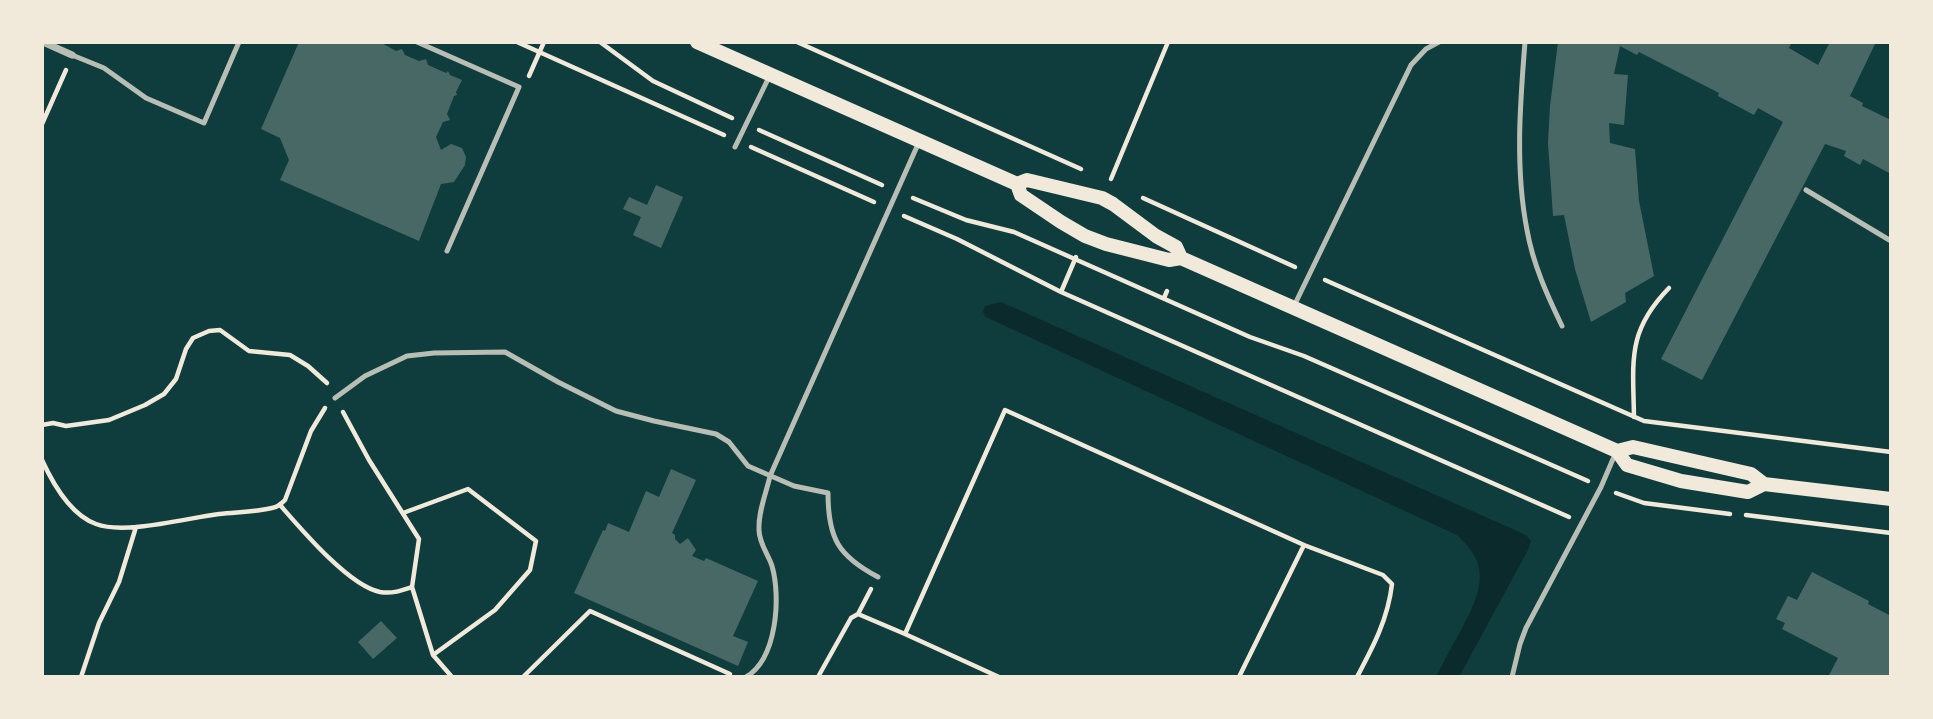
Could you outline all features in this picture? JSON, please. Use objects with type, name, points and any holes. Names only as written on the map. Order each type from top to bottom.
[{"type":"main road","points":[[700,43],[1017,184],[1027,180],[1102,198],[1176,247],[1181,258]]},
{"type":"main road","points":[[1017,184],[1021,195],[1078,232],[1106,244],[1169,260],[1181,258],[1617,451],[1627,465],[1681,481],[1748,492],[1764,484]]},
{"type":"main road","points":[[1617,451],[1633,447],[1751,474],[1764,484],[1891,499]]},
{"type":"street","points":[[43,42],[72,55]]},
{"type":"lane","points":[[72,55],[104,68],[146,97],[204,123],[239,42]]},
{"type":"lane","points":[[417,42],[519,87],[447,251]]},
{"type":"lane","points":[[1293,308],[1411,65],[1426,49],[1439,42]]},
{"type":"lane","points":[[1525,42],[1520,155],[1522,197],[1534,259],[1544,289],[1562,326]]},
{"type":"lane","points":[[737,144],[770,75]]},
{"type":"lane","points":[[746,677],[755,672],[763,658],[776,615],[776,580],[759,532],[761,512],[771,476],[920,141]]},
{"type":"lane","points":[[1805,190],[1891,241]]},
{"type":"lane","points":[[335,398],[365,376],[407,356],[505,352],[616,411],[716,434],[729,442],[744,463],[794,486],[828,493],[830,527],[836,545],[848,558],[878,577]]},
{"type":"lane","points":[[1512,677],[1525,628],[1601,487],[1617,451]]},
{"type":"path","points":[[517,42],[737,144],[957,239],[1061,292],[1572,518]]},
{"type":"path","points":[[527,82],[544,42]]},
{"type":"path","points":[[600,42],[653,81],[747,125],[955,216],[1014,232],[1250,337],[1304,356],[1601,487]]},
{"type":"path","points":[[797,42],[1092,174]]},
{"type":"path","points":[[1101,178],[1110,182],[1168,42]]},
{"type":"path","points":[[42,124],[72,55]]},
{"type":"path","points":[[1134,194],[1633,416],[1675,426],[1891,453]]},
{"type":"path","points":[[1061,292],[1075,259]]},
{"type":"path","points":[[1633,416],[1633,372],[1637,338],[1645,316],[1669,288]]},
{"type":"path","points":[[1164,298],[1167,291]]},
{"type":"path","points":[[42,425],[53,423],[66,426],[109,420],[145,405],[164,394],[176,379],[186,349],[194,338],[209,331],[220,330],[250,351],[279,353],[300,360],[327,383],[369,460],[419,539],[412,587],[433,655],[452,677]]},
{"type":"path","points":[[42,460],[58,490],[77,512],[100,526],[136,527],[271,509],[285,500],[320,413],[335,398]]},
{"type":"path","points":[[905,634],[1005,410],[1304,545],[1383,575],[1392,584],[1390,603],[1380,633],[1357,677]]},
{"type":"path","points":[[402,513],[468,489],[536,541],[530,570],[495,610],[433,655]]},
{"type":"path","points":[[280,505],[348,574],[376,592],[394,593],[412,587]]},
{"type":"path","points":[[81,677],[99,623],[119,582],[136,527]]},
{"type":"path","points":[[1239,677],[1304,545]]},
{"type":"path","points":[[523,677],[590,611],[737,677]]},
{"type":"path","points":[[818,677],[851,618],[859,611],[999,677]]},
{"type":"water","points":[[1001,302],[1526,535],[1531,541],[1528,550],[1459,677],[1436,677],[1469,615],[1480,580],[1475,558],[1457,535],[986,317],[983,312],[985,306]]},
{"type":"building","points":[[299,42],[380,42],[396,51],[402,49],[405,55],[419,61],[426,59],[428,65],[446,73],[448,71],[450,75],[462,80],[447,114],[450,120],[443,122],[436,137],[441,150],[451,144],[462,148],[466,157],[465,165],[454,182],[441,184],[419,241],[280,180],[289,160],[280,138],[261,129]]},
{"type":"building","points":[[1558,42],[1792,42],[1789,48],[1818,65],[1830,42],[1876,42],[1850,96],[1863,103],[1862,106],[1891,120],[1891,174],[1863,159],[1860,165],[1844,156],[1846,151],[1825,144],[1702,380],[1661,359],[1783,122],[1758,108],[1754,115],[1718,96],[1719,93],[1639,52],[1637,55],[1620,46],[1614,74],[1628,75],[1624,125],[1609,123],[1610,143],[1635,149],[1639,201],[1654,276],[1625,293],[1626,302],[1591,322],[1575,269],[1564,215],[1553,216],[1548,143]]},
{"type":"building","points":[[656,185],[683,197],[661,248],[633,235],[641,217],[623,209],[629,197],[647,205]]},
{"type":"building","points":[[671,469],[696,480],[672,533],[675,539],[680,544],[688,538],[696,550],[692,556],[704,561],[706,558],[758,581],[733,636],[748,642],[738,666],[574,593],[608,523],[629,532],[646,491],[659,497]]},
{"type":"building","points":[[1812,572],[1869,601],[1868,604],[1891,616],[1891,677],[1828,677],[1838,658],[1782,629],[1785,623],[1776,619],[1788,596],[1797,600]]},
{"type":"building","points":[[381,621],[397,638],[373,659],[358,642]]}]
